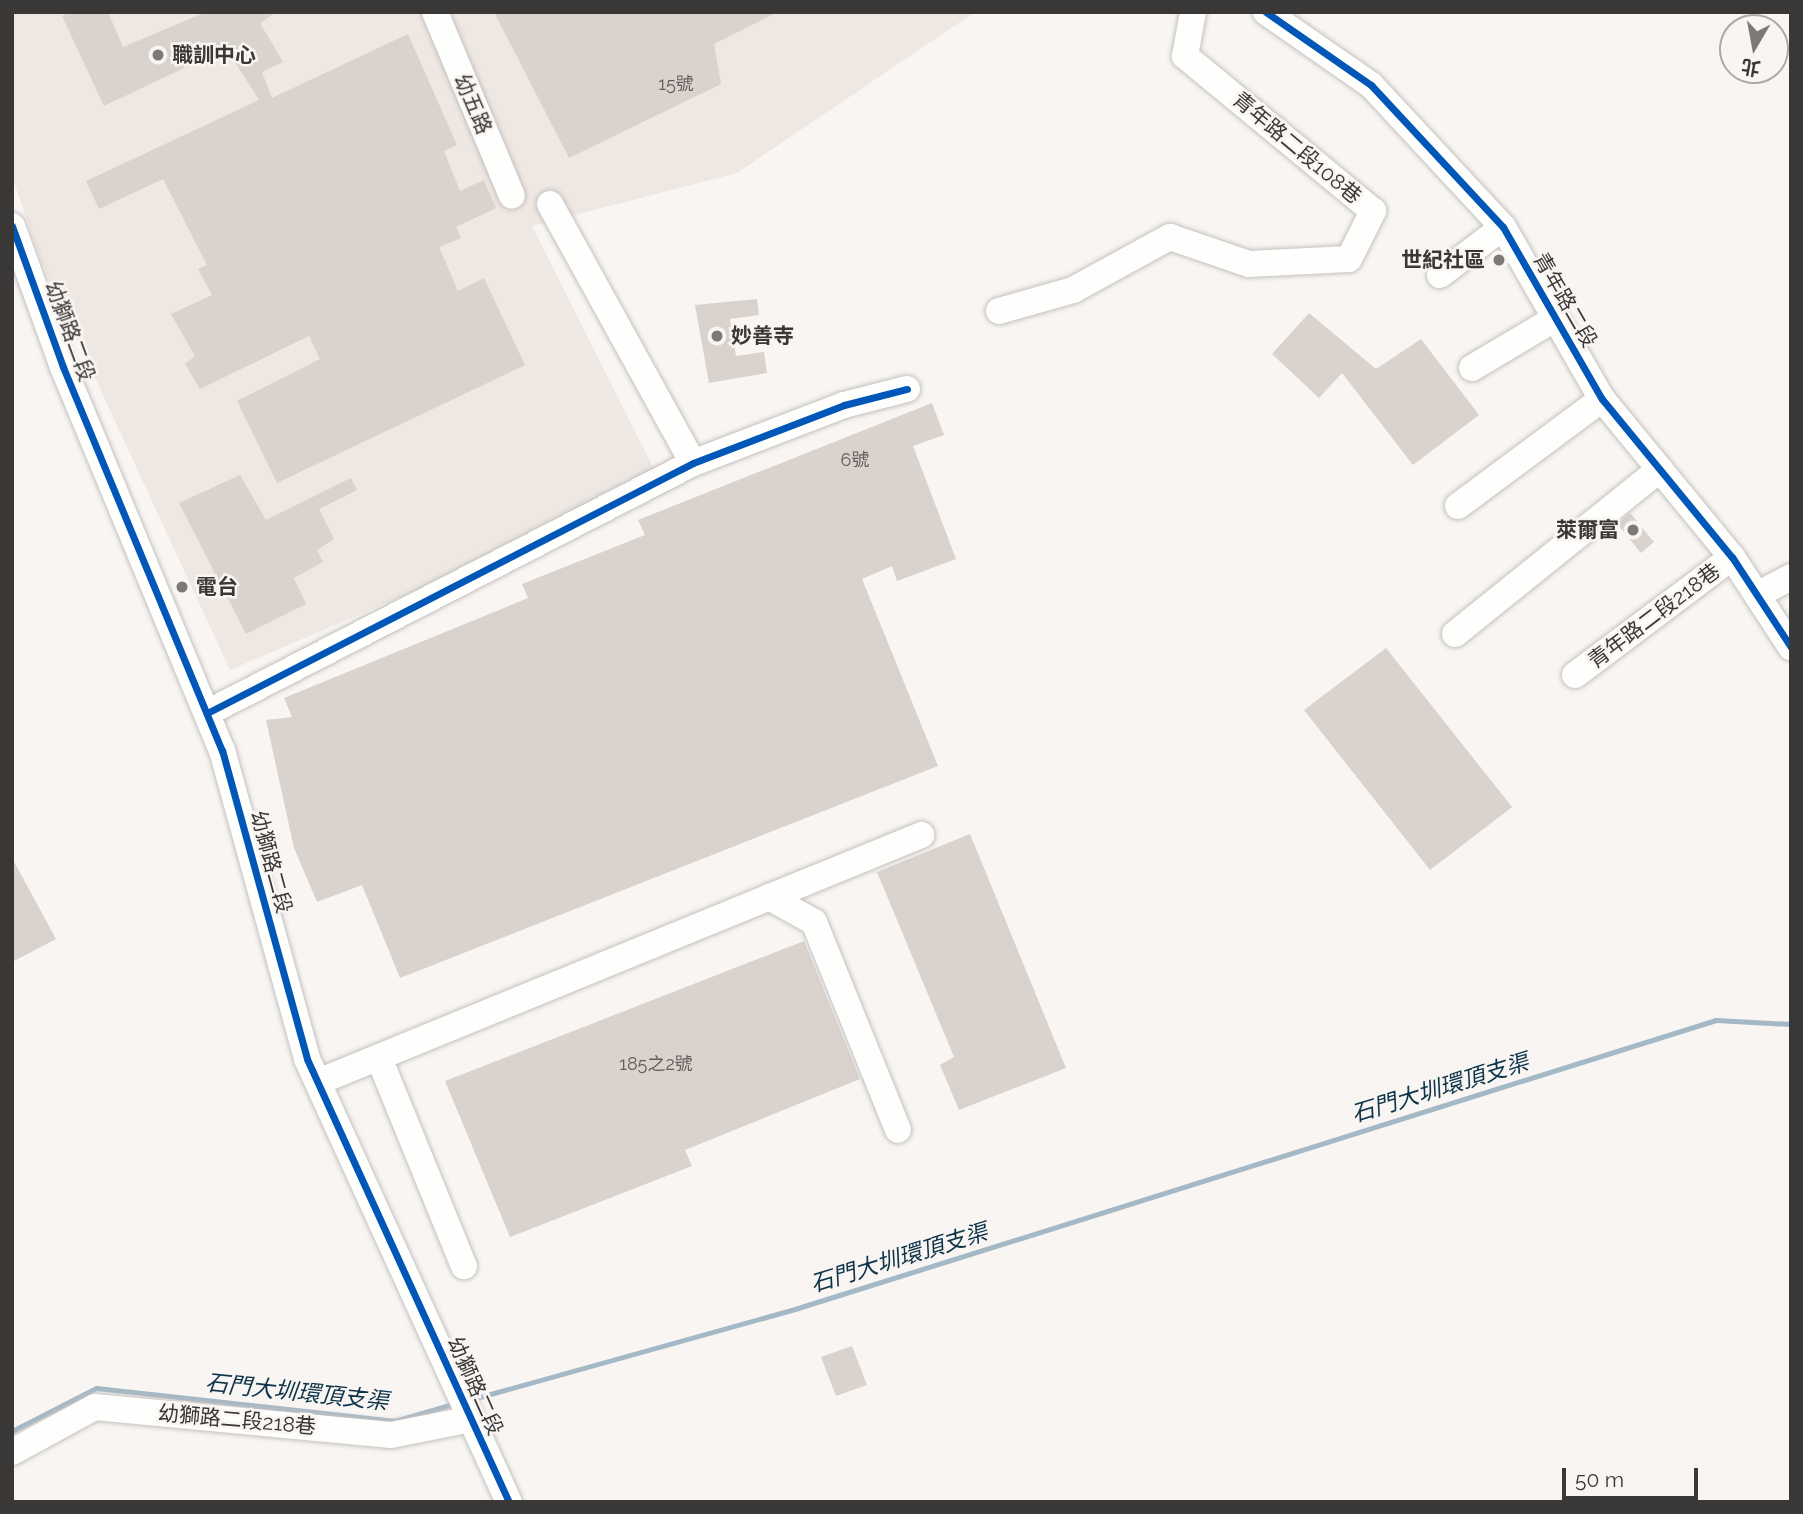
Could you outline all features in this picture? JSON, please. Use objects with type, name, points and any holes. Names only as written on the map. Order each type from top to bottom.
[{"type":"street","name":"幼五路","points":[[435,12],[512,196]]},
{"type":"street","name":"青年路二段108巷","points":[[999,312],[1073,290],[1170,237],[1249,264],[1349,260],[1373,211],[1185,56],[1193,12]]},
{"type":"street","name":"青年路二段","points":[[1266,12],[1371,85],[1503,227],[1602,399],[1732,557],[1791,647]]},
{"type":"street","points":[[550,204],[692,463]]},
{"type":"street","name":"幼獅路二段","points":[[12,226],[63,368],[207,713],[318,1082],[509,1502]]},
{"type":"street","points":[[1440,275],[1503,227]]},
{"type":"street","points":[[1472,368],[1556,318]]},
{"type":"street","points":[[207,713],[692,463],[844,405],[907,389]]},
{"type":"street","points":[[1458,506],[1602,399]]},
{"type":"street","points":[[1455,634],[1660,469]]},
{"type":"street","name":"青年路二段218巷","points":[[1575,675],[1732,557]]},
{"type":"street","points":[[1757,596],[1791,577]]},
{"type":"street","points":[[318,1082],[921,835]]},
{"type":"street","points":[[769,897],[814,922],[898,1130]]},
{"type":"street","points":[[379,1058],[464,1266]]},
{"type":"street","name":"幼獅路二段218巷","points":[[12,1452],[95,1407],[391,1434],[471,1419]]},
{"type":"shaded area","points":[[12,12],[975,12],[737,173],[532,226],[662,485],[230,670],[41,261],[12,176]]},
{"type":"building","points":[[71,12],[108,12],[123,47],[206,12],[276,12],[260,23],[283,62],[262,72],[272,98],[408,34],[457,145],[444,151],[460,191],[484,180],[496,208],[456,227],[461,238],[439,247],[458,291],[484,278],[525,365],[277,483],[237,401],[320,359],[309,336],[200,389],[185,364],[195,356],[171,314],[212,295],[198,269],[207,265],[163,179],[99,209],[86,181],[259,100],[226,48],[104,106],[62,16]]},
{"type":"building","points":[[494,12],[778,12],[714,44],[721,84],[569,158]]},
{"type":"building","name":"妙善寺","points":[[757,299],[759,315],[730,319],[736,356],[764,352],[767,373],[709,383],[695,305]]},
{"type":"building","points":[[1309,313],[1376,369],[1421,339],[1479,415],[1413,465],[1342,373],[1319,398],[1272,354]]},
{"type":"building","points":[[932,403],[944,435],[913,446],[956,559],[897,581],[892,566],[862,579],[938,766],[400,978],[362,885],[317,902],[294,848],[266,720],[292,717],[284,698],[528,598],[522,584],[645,535],[638,520]]},
{"type":"building","points":[[240,475],[266,520],[351,478],[357,490],[319,509],[334,539],[317,550],[323,562],[294,578],[306,604],[246,634],[179,503]]},
{"type":"building","name":"萊爾富","points":[[1630,513],[1654,542],[1641,553],[1617,524]]},
{"type":"building","points":[[1386,648],[1512,807],[1430,870],[1304,710]]},
{"type":"building","points":[[970,834],[1066,1068],[959,1110],[940,1065],[954,1057],[877,872]]},
{"type":"building","points":[[12,858],[56,939],[12,962]]},
{"type":"building","points":[[804,941],[860,1079],[685,1150],[692,1166],[510,1237],[445,1081]]},
{"type":"building","points":[[852,1346],[867,1385],[836,1396],[821,1357]]},
{"type":"waterway","name":"石門大圳環頂支渠","points":[[469,1400],[798,1308],[1716,1020],[1791,1024]]},
{"type":"waterway","name":"石門大圳環頂支渠","points":[[12,1431],[96,1388],[395,1421],[456,1403]]},
{"type":"cycle path","points":[[1266,12],[1371,85],[1503,227],[1602,399],[1732,557],[1791,647]]},
{"type":"cycle path","points":[[12,226],[63,367],[222,750],[307,1059],[509,1502]]},
{"type":"cycle path","points":[[207,713],[693,463],[844,405],[907,389]]},
{"type":"place","name":"職訓中心","points":[[158,55]]},
{"type":"place","name":"世紀社區","points":[[1499,260]]},
{"type":"place","name":"妙善寺","points":[[717,336]]},
{"type":"place","name":"萊爾富","points":[[1633,530]]},
{"type":"place","name":"電台","points":[[182,587]]}]
